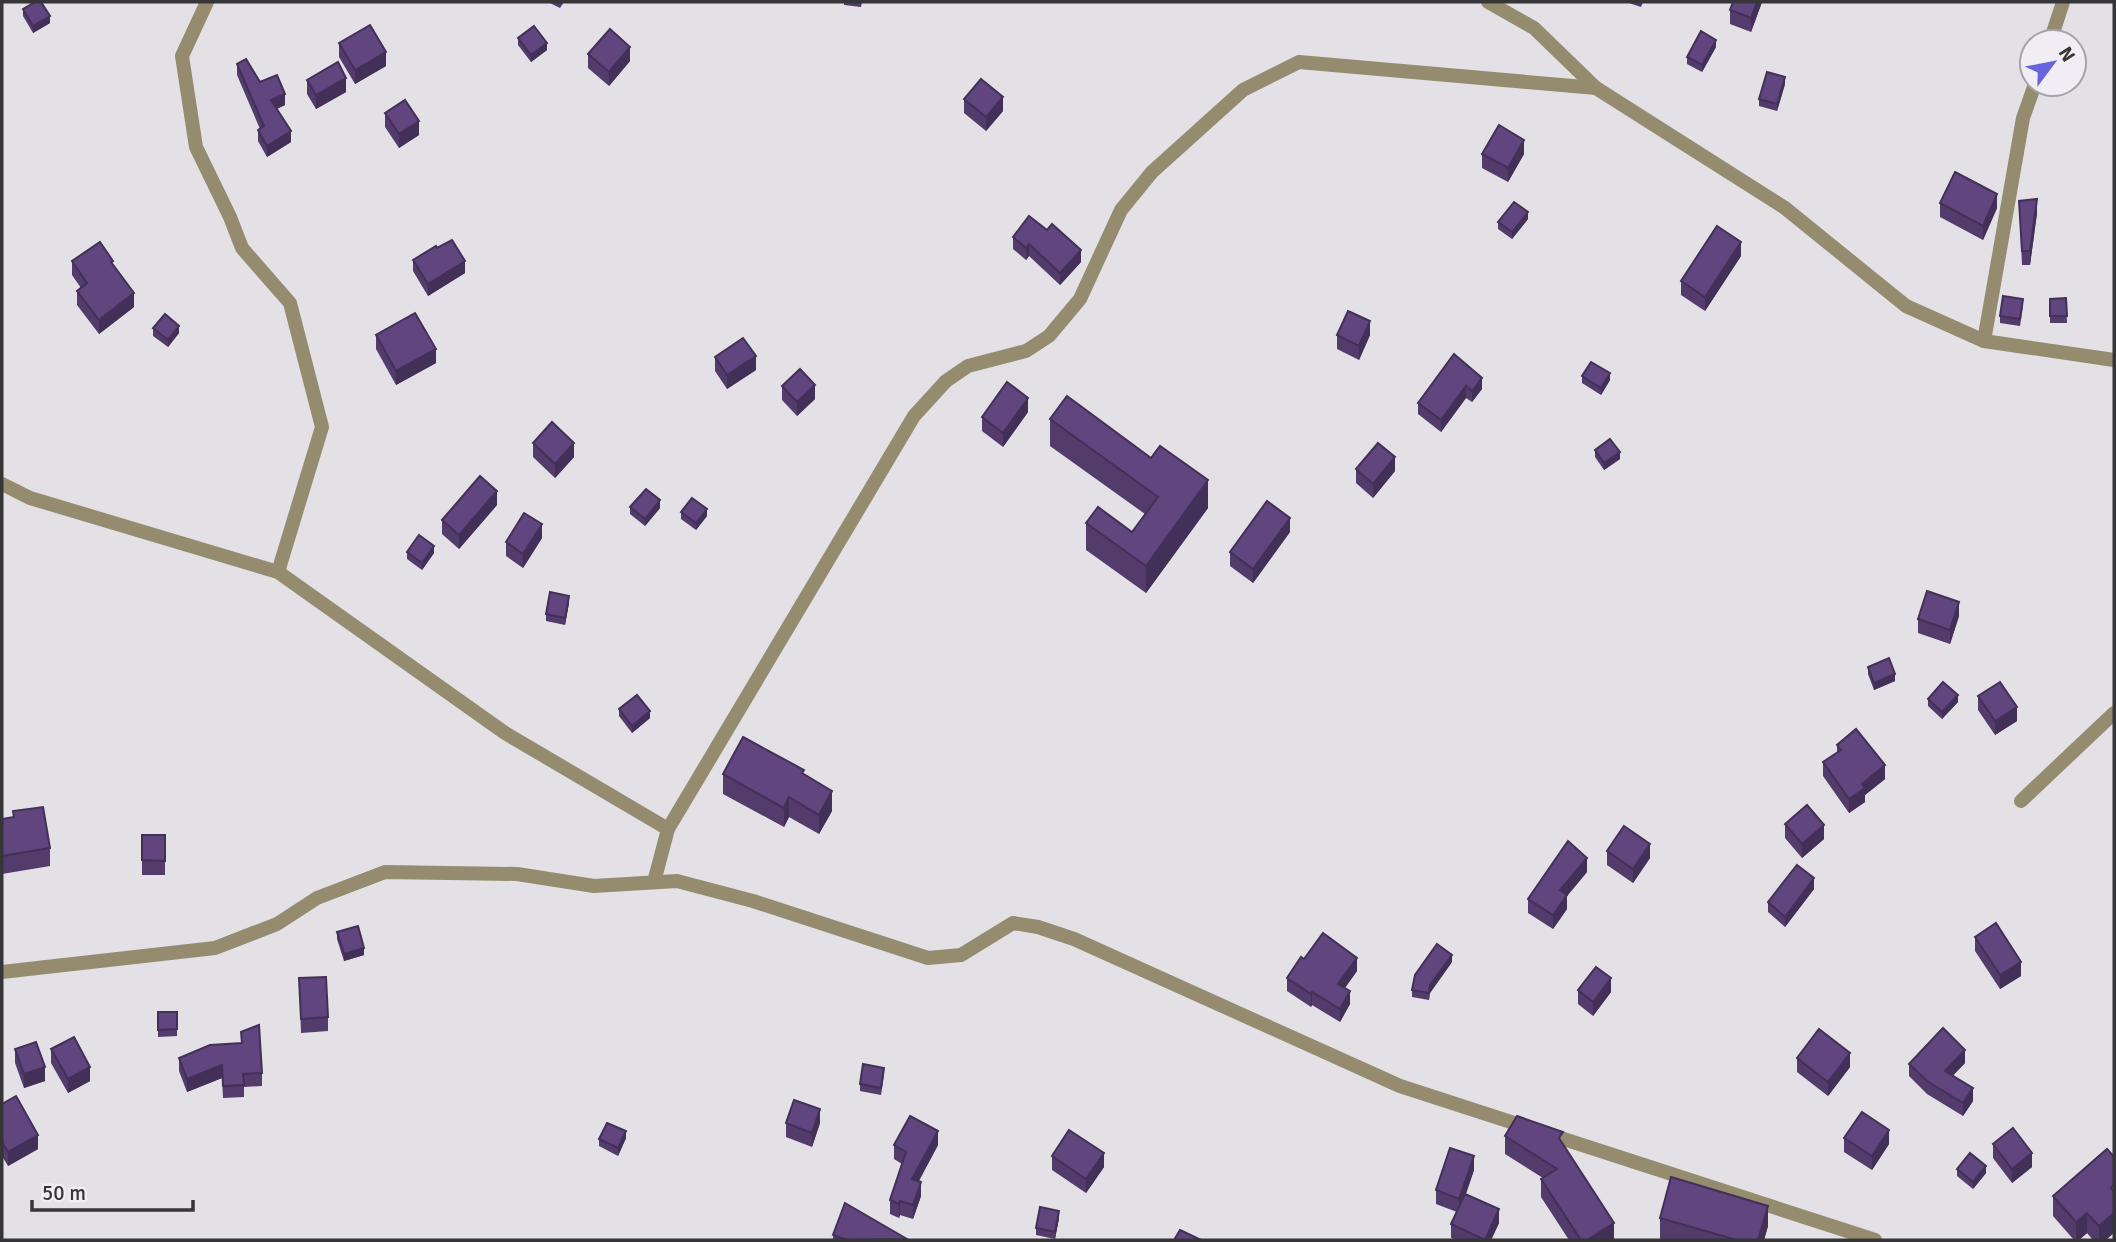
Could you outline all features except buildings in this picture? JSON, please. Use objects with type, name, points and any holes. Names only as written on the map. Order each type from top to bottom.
[{"type":"street","points":[[207,2],[182,56],[196,147],[242,248],[290,303],[322,427],[278,572]]},
{"type":"street","points":[[1488,2],[1534,29],[1596,88],[1786,208],[1906,306],[1984,341],[2114,360]]},
{"type":"street","points":[[2055,28],[2063,2]]},
{"type":"street","points":[[654,883],[668,829],[914,416],[946,381],[968,366],[1026,351],[1049,336],[1080,299],[1121,209],[1152,172],[1243,90],[1299,62],[1596,88]]},
{"type":"street","points":[[1984,341],[2023,118],[2030,98]]},
{"type":"street","points":[[2,484],[30,498],[278,572],[505,733],[668,829]]},
{"type":"street","points":[[2021,801],[2114,713]]},
{"type":"street","points":[[2,972],[215,947],[277,924],[317,898],[385,872],[517,874],[594,886],[677,881],[753,901],[928,958],[961,956],[1013,923],[1038,927],[1074,939],[1400,1086],[1875,1240]]}]
